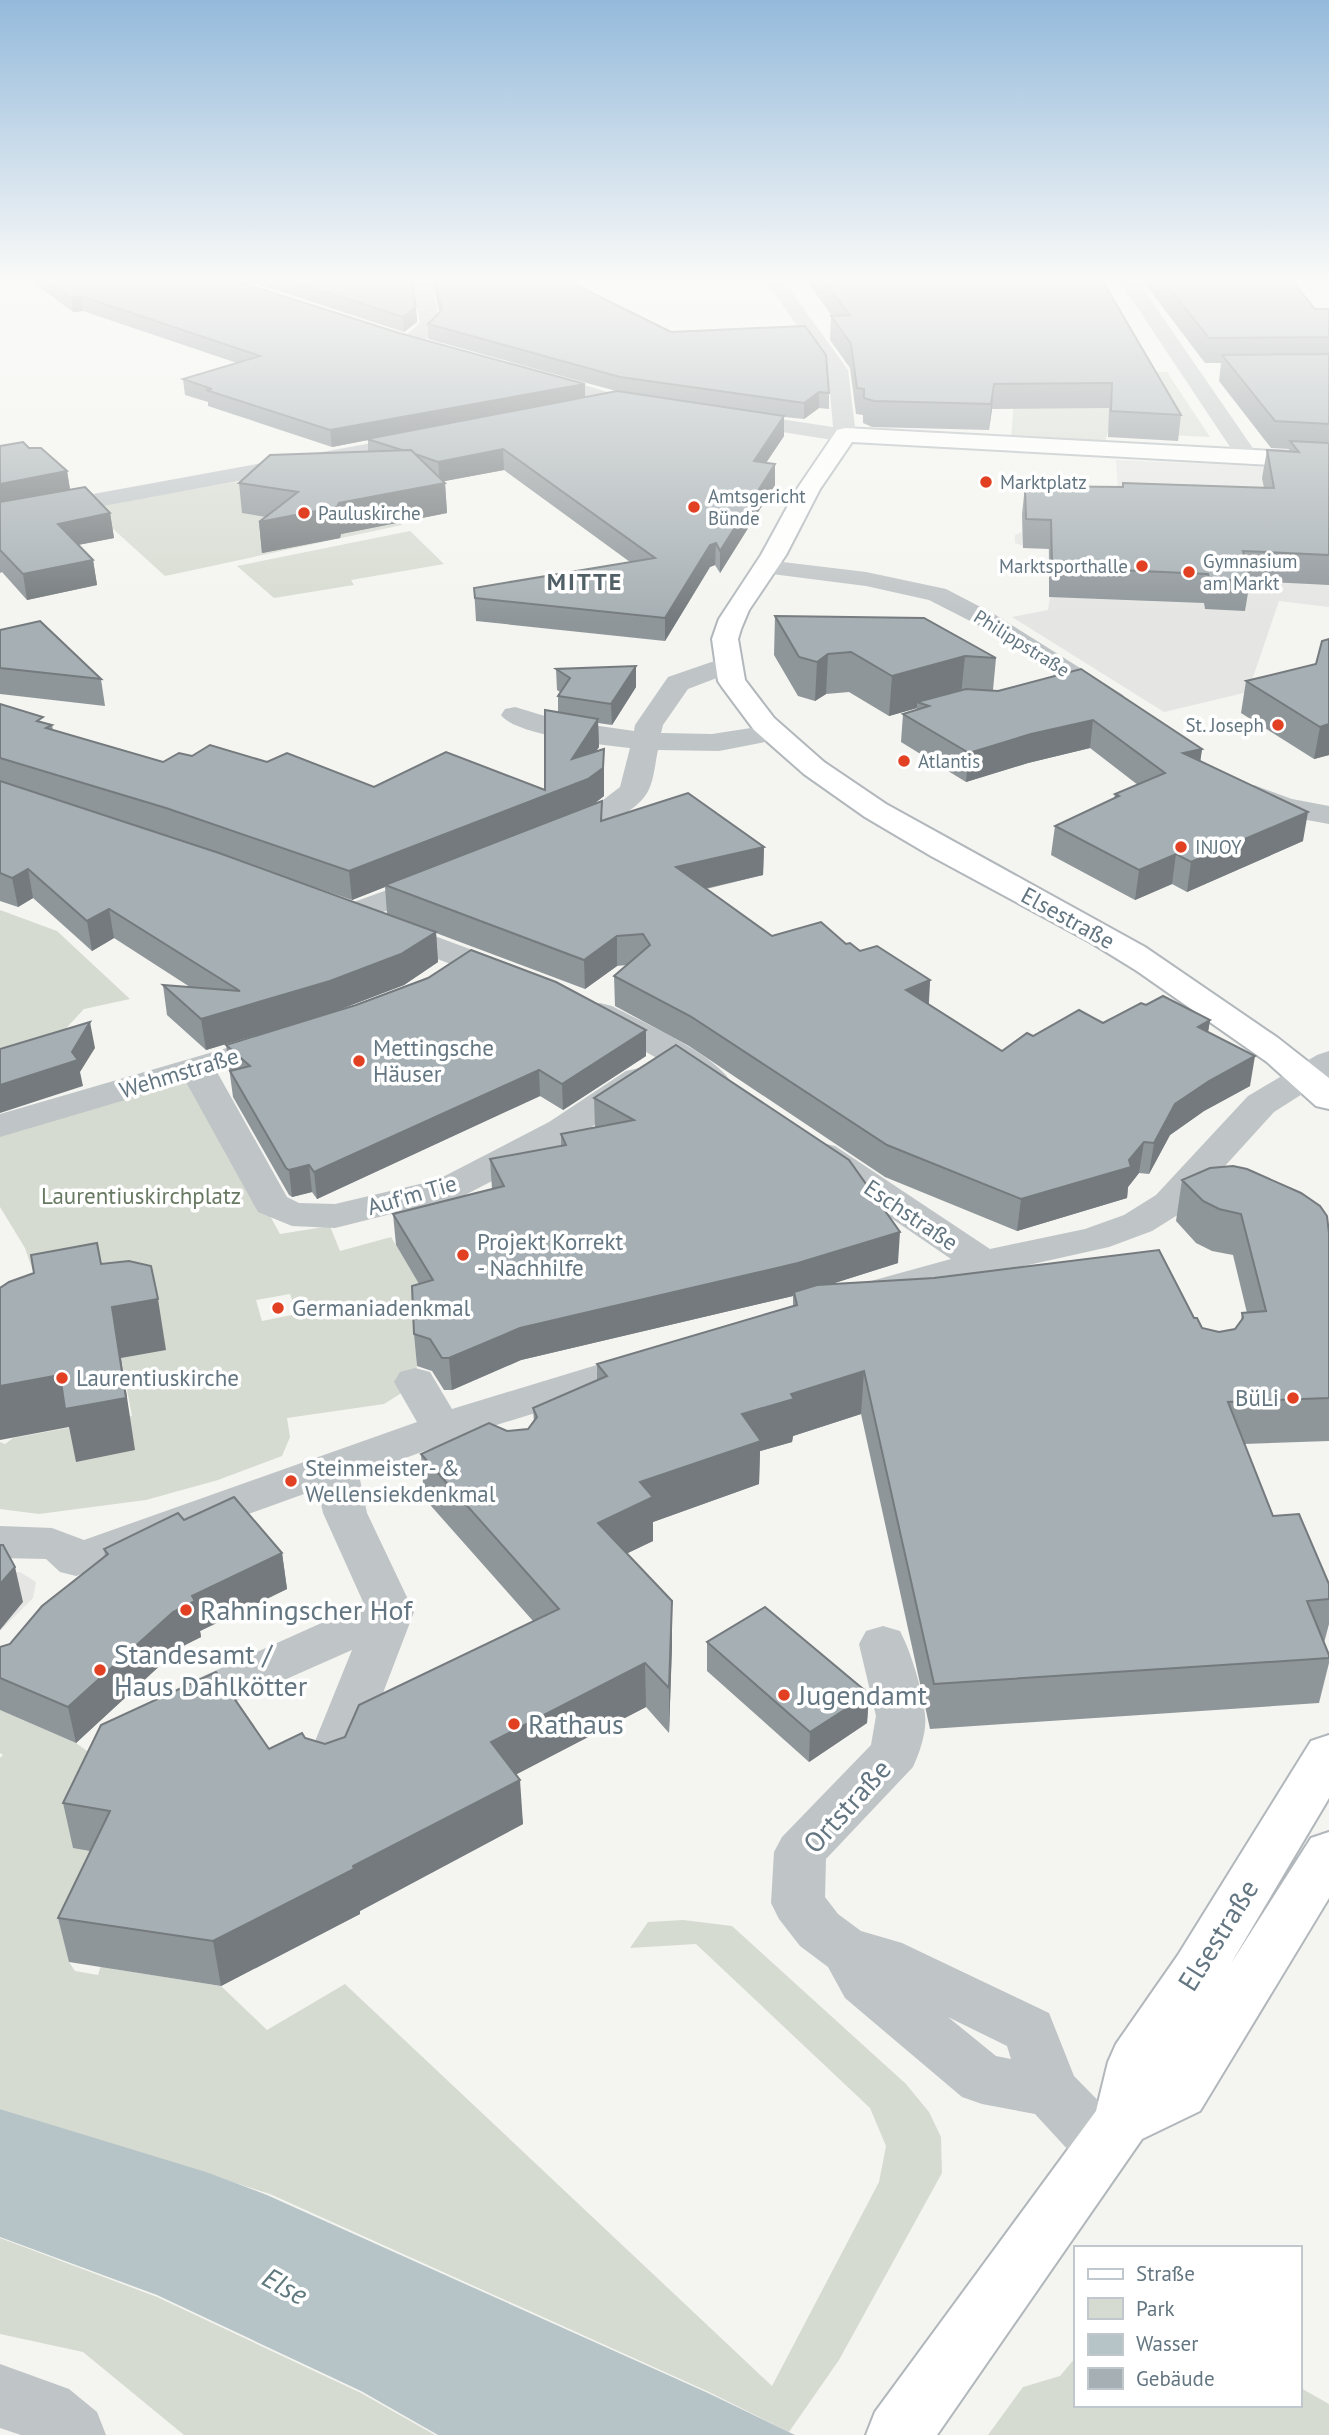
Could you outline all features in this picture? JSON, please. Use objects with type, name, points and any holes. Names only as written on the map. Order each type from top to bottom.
[{"type":"street","points":[[590,394],[615,401],[672,408]]},
{"type":"street","points":[[523,847],[601,816],[634,791],[649,725],[678,683],[726,665],[724,640],[733,615],[766,567],[815,477],[835,455],[845,435],[841,394]]},
{"type":"street","points":[[1205,394],[1248,457]]},
{"type":"street","points":[[577,412],[615,401]]},
{"type":"street","points":[[713,415],[845,435],[1329,461]]},
{"type":"street","points":[[0,519],[447,436]]},
{"type":"street","name":"Philippstraße","points":[[766,567],[866,579],[937,594],[985,619],[1130,713]]},
{"type":"street","name":"Elsestraße","points":[[726,665],[741,699],[770,733],[905,830],[1048,905],[1169,977],[1321,1078]]},
{"type":"street","points":[[1047,693],[1086,682]]},
{"type":"street","points":[[515,715],[535,724],[647,740],[713,743],[770,733]]},
{"type":"street","points":[[1228,781],[1239,789],[1284,806],[1329,815]]},
{"type":"street","points":[[463,870],[340,910],[532,984]]},
{"type":"street","points":[[439,978],[468,960]]},
{"type":"street","points":[[589,998],[676,1055],[734,1084]]},
{"type":"street","name":"Wehmstraße","points":[[0,1126],[310,1032]]},
{"type":"street","name":"Auf'm Tie","points":[[196,1068],[272,1204],[292,1214],[335,1216],[450,1188],[562,1130],[676,1055]]},
{"type":"street","points":[[842,1303],[983,1263],[1095,1239],[1139,1223],[1170,1203],[1261,1104],[1321,1078]]},
{"type":"street","name":"Eschstraße","points":[[797,1137],[983,1263]]},
{"type":"street","points":[[1139,1223],[1158,1260]]},
{"type":"street","points":[[0,1542],[53,1543],[69,1550],[69,1577],[128,1543],[457,1423],[683,1352]]},
{"type":"street","points":[[415,1382],[457,1423],[506,1451]]},
{"type":"street","points":[[330,1766],[391,1612],[345,1513],[336,1467]]},
{"type":"street","points":[[207,1695],[391,1612]]},
{"type":"street","name":"Ortstraße","points":[[883,1644],[901,1716],[895,1753],[800,1852],[798,1903],[819,1930],[847,1951],[864,1981],[982,2079],[1051,2091],[1113,2133]]},
{"type":"street","name":"Elsestraße","points":[[911,2416],[1113,2133],[1136,2062],[1197,1971],[1329,1755]]},
{"type":"street","name":"Elsestraße","points":[[1113,2133],[1180,2093],[1329,1853]]},
{"type":"street","points":[[0,2396],[46,2412],[74,2435]]},
{"type":"shaded area","name":"Gymnasium am Markt","points":[[1116,460],[1329,469],[1329,607],[1279,601],[1248,692],[1164,712],[1012,617],[1048,610],[1050,597],[1048,548],[1015,543],[1015,535],[1022,532],[1022,518],[1033,515],[1120,520]]},
{"type":"shaded area","points":[[20,1572],[36,1582],[33,1598],[0,1631],[0,1573]]},
{"type":"green space","points":[[1045,394],[1181,394],[1210,437],[1108,432],[1105,442],[1011,437],[1014,401]]},
{"type":"green space","points":[[330,466],[402,525],[165,576],[89,507]]},
{"type":"green space","points":[[410,531],[444,564],[351,580],[354,585],[274,598],[237,566]]},
{"type":"green space","points":[[0,910],[57,931],[130,999],[84,1009],[56,1039],[0,1056]]},
{"type":"green space","name":"Laurentiuskirchplatz","points":[[176,1078],[198,1084],[280,1234],[330,1226],[340,1251],[391,1237],[433,1307],[416,1338],[417,1371],[400,1394],[384,1404],[287,1418],[290,1437],[282,1456],[218,1480],[146,1500],[39,1514],[0,1509],[0,1442],[5,1444],[13,1438],[132,1416],[121,1358],[0,1353],[0,1286],[37,1283],[25,1248],[0,1207],[0,1132]],"holes":[[[290,1294],[297,1314],[262,1321],[256,1300]]]},
{"type":"green space","points":[[0,1710],[76,1743],[94,1756],[120,1855],[69,1962],[75,1971],[98,1975],[101,1965],[221,1986],[267,2030],[345,1984],[772,2386],[879,2182],[886,2146],[870,2108],[696,1944],[630,1948],[648,1922],[683,1920],[732,1926],[906,2084],[929,2112],[941,2137],[942,2173],[839,2360],[789,2432],[709,2392],[270,2194],[0,2109],[0,1758],[3,1755],[0,1753]]},
{"type":"green space","points":[[0,2238],[157,2297],[361,2393],[435,2435],[184,2435],[83,2352],[0,2334]]},
{"type":"green space","points":[[1074,2359],[1074,2407],[1301,2407],[1301,2388],[1329,2404],[1329,2435],[988,2435],[1023,2387],[1060,2376]]},
{"type":"water","name":"Else","points":[[0,2109],[206,2172],[267,2195],[708,2393],[795,2435],[438,2435],[361,2391],[157,2295],[0,2237]]},
{"type":"building","points":[[217,394],[532,394],[330,430]]},
{"type":"building","points":[[603,394],[635,394],[784,416],[754,461],[775,464],[720,551],[716,543],[710,545],[665,618],[475,598],[474,588],[655,558],[503,449],[438,462],[411,450],[402,450],[367,439]]},
{"type":"building","points":[[738,394],[817,394],[804,403]]},
{"type":"building","points":[[864,394],[993,394],[991,404],[874,401],[864,398]]},
{"type":"building","points":[[1112,394],[1168,394],[1181,415],[1111,411]]},
{"type":"building","points":[[1253,394],[1329,394],[1329,424],[1275,421]]},
{"type":"building","points":[[1290,441],[1329,443],[1329,555],[1243,551],[1250,581],[1209,579],[1208,574],[1052,567],[1051,520],[1026,519],[1025,486],[1123,487],[1123,483],[1274,488],[1267,450],[1299,452]]},
{"type":"building","points":[[23,442],[29,448],[41,448],[67,471],[0,484],[0,446]]},
{"type":"building","points":[[411,450],[445,483],[339,503],[337,507],[259,522],[298,492],[239,483],[270,455]]},
{"type":"building","points":[[85,487],[110,513],[58,524],[93,560],[23,574],[0,550],[0,502]]},
{"type":"building","points":[[775,616],[924,618],[996,658],[965,656],[892,676],[851,652],[828,654],[817,662],[799,657]]},
{"type":"building","points":[[40,621],[101,679],[0,668],[0,630]]},
{"type":"building","points":[[1329,639],[1329,724],[1320,727],[1246,681],[1316,664],[1322,641]]},
{"type":"building","points":[[636,666],[611,704],[558,696],[570,678],[556,669]]},
{"type":"building","points":[[1081,669],[1202,749],[1183,753],[1308,812],[1191,862],[1176,854],[1139,870],[1055,826],[1119,796],[1115,794],[1165,773],[1093,720],[1031,734],[969,753],[903,714],[929,706],[917,702],[966,689],[998,691]]},
{"type":"building","points":[[0,704],[43,717],[37,721],[52,725],[46,728],[163,762],[179,753],[192,756],[210,745],[267,762],[287,753],[374,787],[446,752],[545,790],[545,710],[598,719],[572,759],[604,749],[603,768],[588,779],[349,871],[166,808],[0,758]]},
{"type":"building","points":[[0,781],[219,853],[436,932],[401,954],[330,981],[201,1019],[163,985],[240,991],[109,909],[87,921],[28,869],[12,878],[0,873]]},
{"type":"building","points":[[688,793],[764,847],[676,867],[772,936],[821,922],[846,944],[850,943],[860,951],[877,946],[930,980],[906,990],[1002,1051],[1027,1033],[1033,1036],[1079,1010],[1103,1023],[1141,1003],[1146,1005],[1163,996],[1210,1020],[1198,1027],[1255,1056],[1209,1081],[1175,1104],[1154,1143],[1144,1142],[1129,1160],[1131,1167],[1021,1199],[887,1145],[690,1016],[614,976],[650,945],[643,934],[617,936],[584,960],[385,885],[602,801],[601,821]]},
{"type":"building","points":[[471,950],[556,982],[646,1030],[562,1084],[539,1070],[314,1172],[309,1165],[289,1170],[286,1168],[230,1071],[250,1066],[226,1045],[356,1005],[428,978]]},
{"type":"building","points":[[90,1022],[72,1052],[78,1060],[0,1085],[0,1049]]},
{"type":"building","points":[[676,1045],[849,1160],[900,1232],[798,1263],[520,1328],[449,1358],[442,1358],[430,1339],[414,1334],[412,1286],[433,1280],[393,1214],[504,1186],[490,1159],[566,1145],[561,1134],[634,1120],[594,1098]]},
{"type":"building","points":[[1233,1166],[1247,1169],[1301,1193],[1320,1206],[1327,1216],[1329,1398],[1228,1402],[1273,1516],[1299,1514],[1329,1584],[1329,1599],[1307,1601],[1329,1658],[934,1684],[864,1371],[791,1394],[794,1399],[742,1414],[761,1441],[640,1482],[653,1497],[598,1523],[672,1601],[669,1688],[645,1663],[491,1742],[520,1780],[213,1941],[58,1918],[110,1811],[63,1803],[101,1725],[216,1672],[269,1749],[302,1733],[305,1738],[325,1744],[345,1737],[359,1705],[559,1609],[421,1454],[489,1423],[507,1431],[528,1429],[537,1417],[533,1408],[607,1376],[597,1364],[797,1305],[794,1292],[817,1285],[934,1278],[1159,1250],[1194,1318],[1197,1318],[1202,1328],[1219,1332],[1235,1329],[1243,1318],[1242,1313],[1266,1311],[1241,1214],[1219,1209],[1203,1201],[1182,1180],[1210,1168]]},
{"type":"building","points":[[97,1243],[101,1264],[129,1261],[151,1266],[158,1299],[112,1307],[126,1398],[65,1409],[60,1375],[0,1386],[0,1288],[34,1273],[31,1255]]},
{"type":"building","points":[[234,1497],[282,1553],[192,1596],[195,1601],[173,1612],[68,1707],[0,1678],[0,1647],[10,1644],[42,1606],[108,1554],[104,1549],[178,1513],[184,1520]]},
{"type":"building","points":[[0,1545],[3,1545],[15,1567],[0,1584]]},
{"type":"building","points":[[765,1607],[869,1694],[810,1732],[707,1642]]},
{"type":"place","name":"Marktplatz","points":[[986,482]]},
{"type":"place","name":"Amtsgericht Bünde","points":[[694,507]]},
{"type":"place","name":"Pauluskirche","points":[[304,513]]},
{"type":"place","name":"Marktsporthalle","points":[[1142,566]]},
{"type":"place","name":"Gymnasium am Markt","points":[[1189,572]]},
{"type":"place","name":"St. Joseph","points":[[1278,725]]},
{"type":"place","name":"Atlantis","points":[[904,761]]},
{"type":"place","name":"INJOY","points":[[1181,847]]},
{"type":"place","name":"Mettingsche Häuser","points":[[359,1061]]},
{"type":"place","name":"Projekt Korrekt - Nachhilfe","points":[[463,1255]]},
{"type":"place","name":"Germaniadenkmal","points":[[278,1308]]},
{"type":"place","name":"Laurentiuskirche","points":[[62,1378]]},
{"type":"place","name":"BüLi","points":[[1293,1398]]},
{"type":"place","name":"Steinmeister- & Wellensiekdenkmal","points":[[291,1481]]},
{"type":"place","name":"Rahningscher Hof","points":[[186,1610]]},
{"type":"place","name":"Standesamt / Haus Dahlkötter","points":[[100,1670]]},
{"type":"place","name":"Jugendamt","points":[[784,1695]]},
{"type":"place","name":"Rathaus","points":[[514,1724]]},
{"type":"district","name":"MITTE","points":[[585,582]]}]
